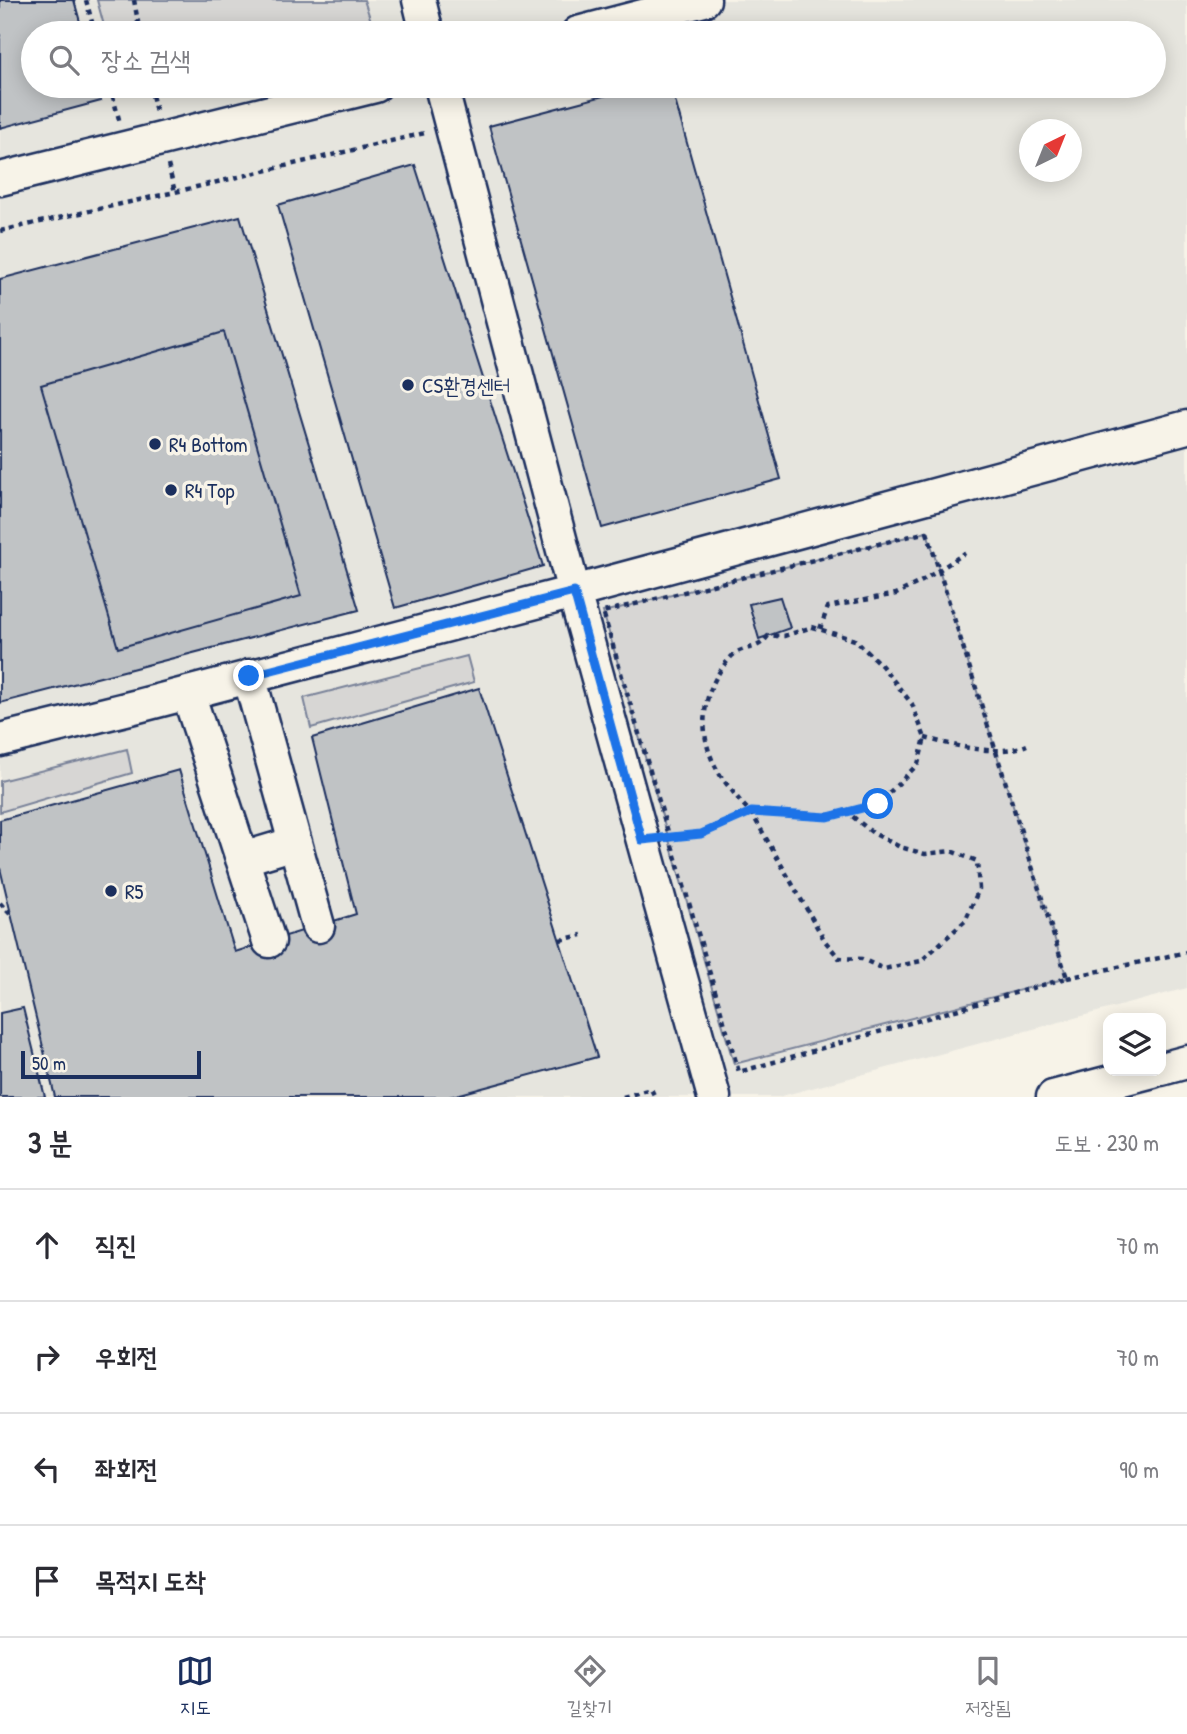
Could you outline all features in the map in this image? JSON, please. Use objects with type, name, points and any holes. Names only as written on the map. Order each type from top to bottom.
[{"type":"street","points":[[419,0],[425,21]]},
{"type":"street","points":[[621,21],[688,2]]},
{"type":"street","points":[[0,179],[327,98]]},
{"type":"street","points":[[444,98],[574,592],[714,1097]]},
{"type":"street","points":[[0,740],[574,592],[1187,427]]},
{"type":"street","points":[[249,676],[318,926]]},
{"type":"street","points":[[188,693],[269,941]]},
{"type":"street","points":[[242,859],[295,843]]},
{"type":"street","points":[[1166,1068],[1187,1062]]},
{"type":"street","points":[[1053,1097],[1134,1076]]},
{"type":"path","points":[[86,0],[92,21]]},
{"type":"path","points":[[134,0],[138,21]]},
{"type":"path","points":[[113,98],[127,148]]},
{"type":"path","points":[[0,231],[427,132]]},
{"type":"path","points":[[1067,978],[927,532],[603,612],[739,1072],[1067,978],[1187,952]]},
{"type":"path","points":[[820,629],[828,607],[896,594],[965,552]]},
{"type":"path","points":[[669,837],[701,834],[751,812],[828,817],[847,812],[878,804],[918,764],[925,738],[912,704],[883,666],[855,640],[812,627],[784,636],[768,636],[761,645],[735,653],[719,670],[706,708],[706,747],[721,778],[741,805],[751,812],[825,941],[839,958],[862,959],[884,969],[921,961],[965,920],[979,889],[977,861],[951,851],[925,854],[900,847],[873,833],[847,812]]},
{"type":"path","points":[[925,738],[996,750],[1014,750],[1027,745]]},
{"type":"path","points":[[0,903],[11,915]]},
{"type":"path","points":[[560,940],[582,935]]},
{"type":"path","points":[[623,1097],[651,1089],[655,1097]]},
{"type":"shaded area","points":[[0,0],[1187,0],[1187,988],[778,1097],[0,1097]]},
{"type":"shaded area","points":[[97,0],[364,0],[371,21],[103,21]]},
{"type":"shaded area","points":[[927,532],[1067,978],[734,1064],[603,612]]},
{"type":"shaded area","points":[[467,656],[474,682],[311,728],[304,698]]},
{"type":"shaded area","points":[[127,749],[132,773],[0,812],[0,781]]},
{"type":"building","points":[[0,0],[74,0],[80,21],[21,21],[21,98],[100,98],[101,101],[0,128]]},
{"type":"building","points":[[595,98],[674,98],[781,479],[602,528],[489,126]]},
{"type":"building","name":"CS환경센터","points":[[415,165],[543,566],[395,608],[278,205]]},
{"type":"building","name":"R4 Bottom","points":[[240,216],[359,610],[0,703],[0,279]]},
{"type":"building","name":"R4 Top","points":[[224,332],[301,596],[118,648],[41,385]]},
{"type":"building","points":[[780,597],[790,628],[759,639],[749,604]]},
{"type":"building","name":"R5","points":[[479,688],[597,1057],[449,1097],[55,1097],[0,868],[0,820],[179,770],[235,952],[356,914],[312,738]]},
{"type":"building","points":[[23,1008],[45,1097],[0,1097],[0,1013]]},
{"type":"place","name":"CS환경센터","points":[[408,385]]},
{"type":"place","name":"R4 Bottom","points":[[155,444]]},
{"type":"place","name":"R4 Top","points":[[171,490]]},
{"type":"place","name":"R5","points":[[111,891]]},
{"type":"route","points":[[249,676],[574,592],[642,840],[701,834],[751,812],[828,817],[878,804]]}]
